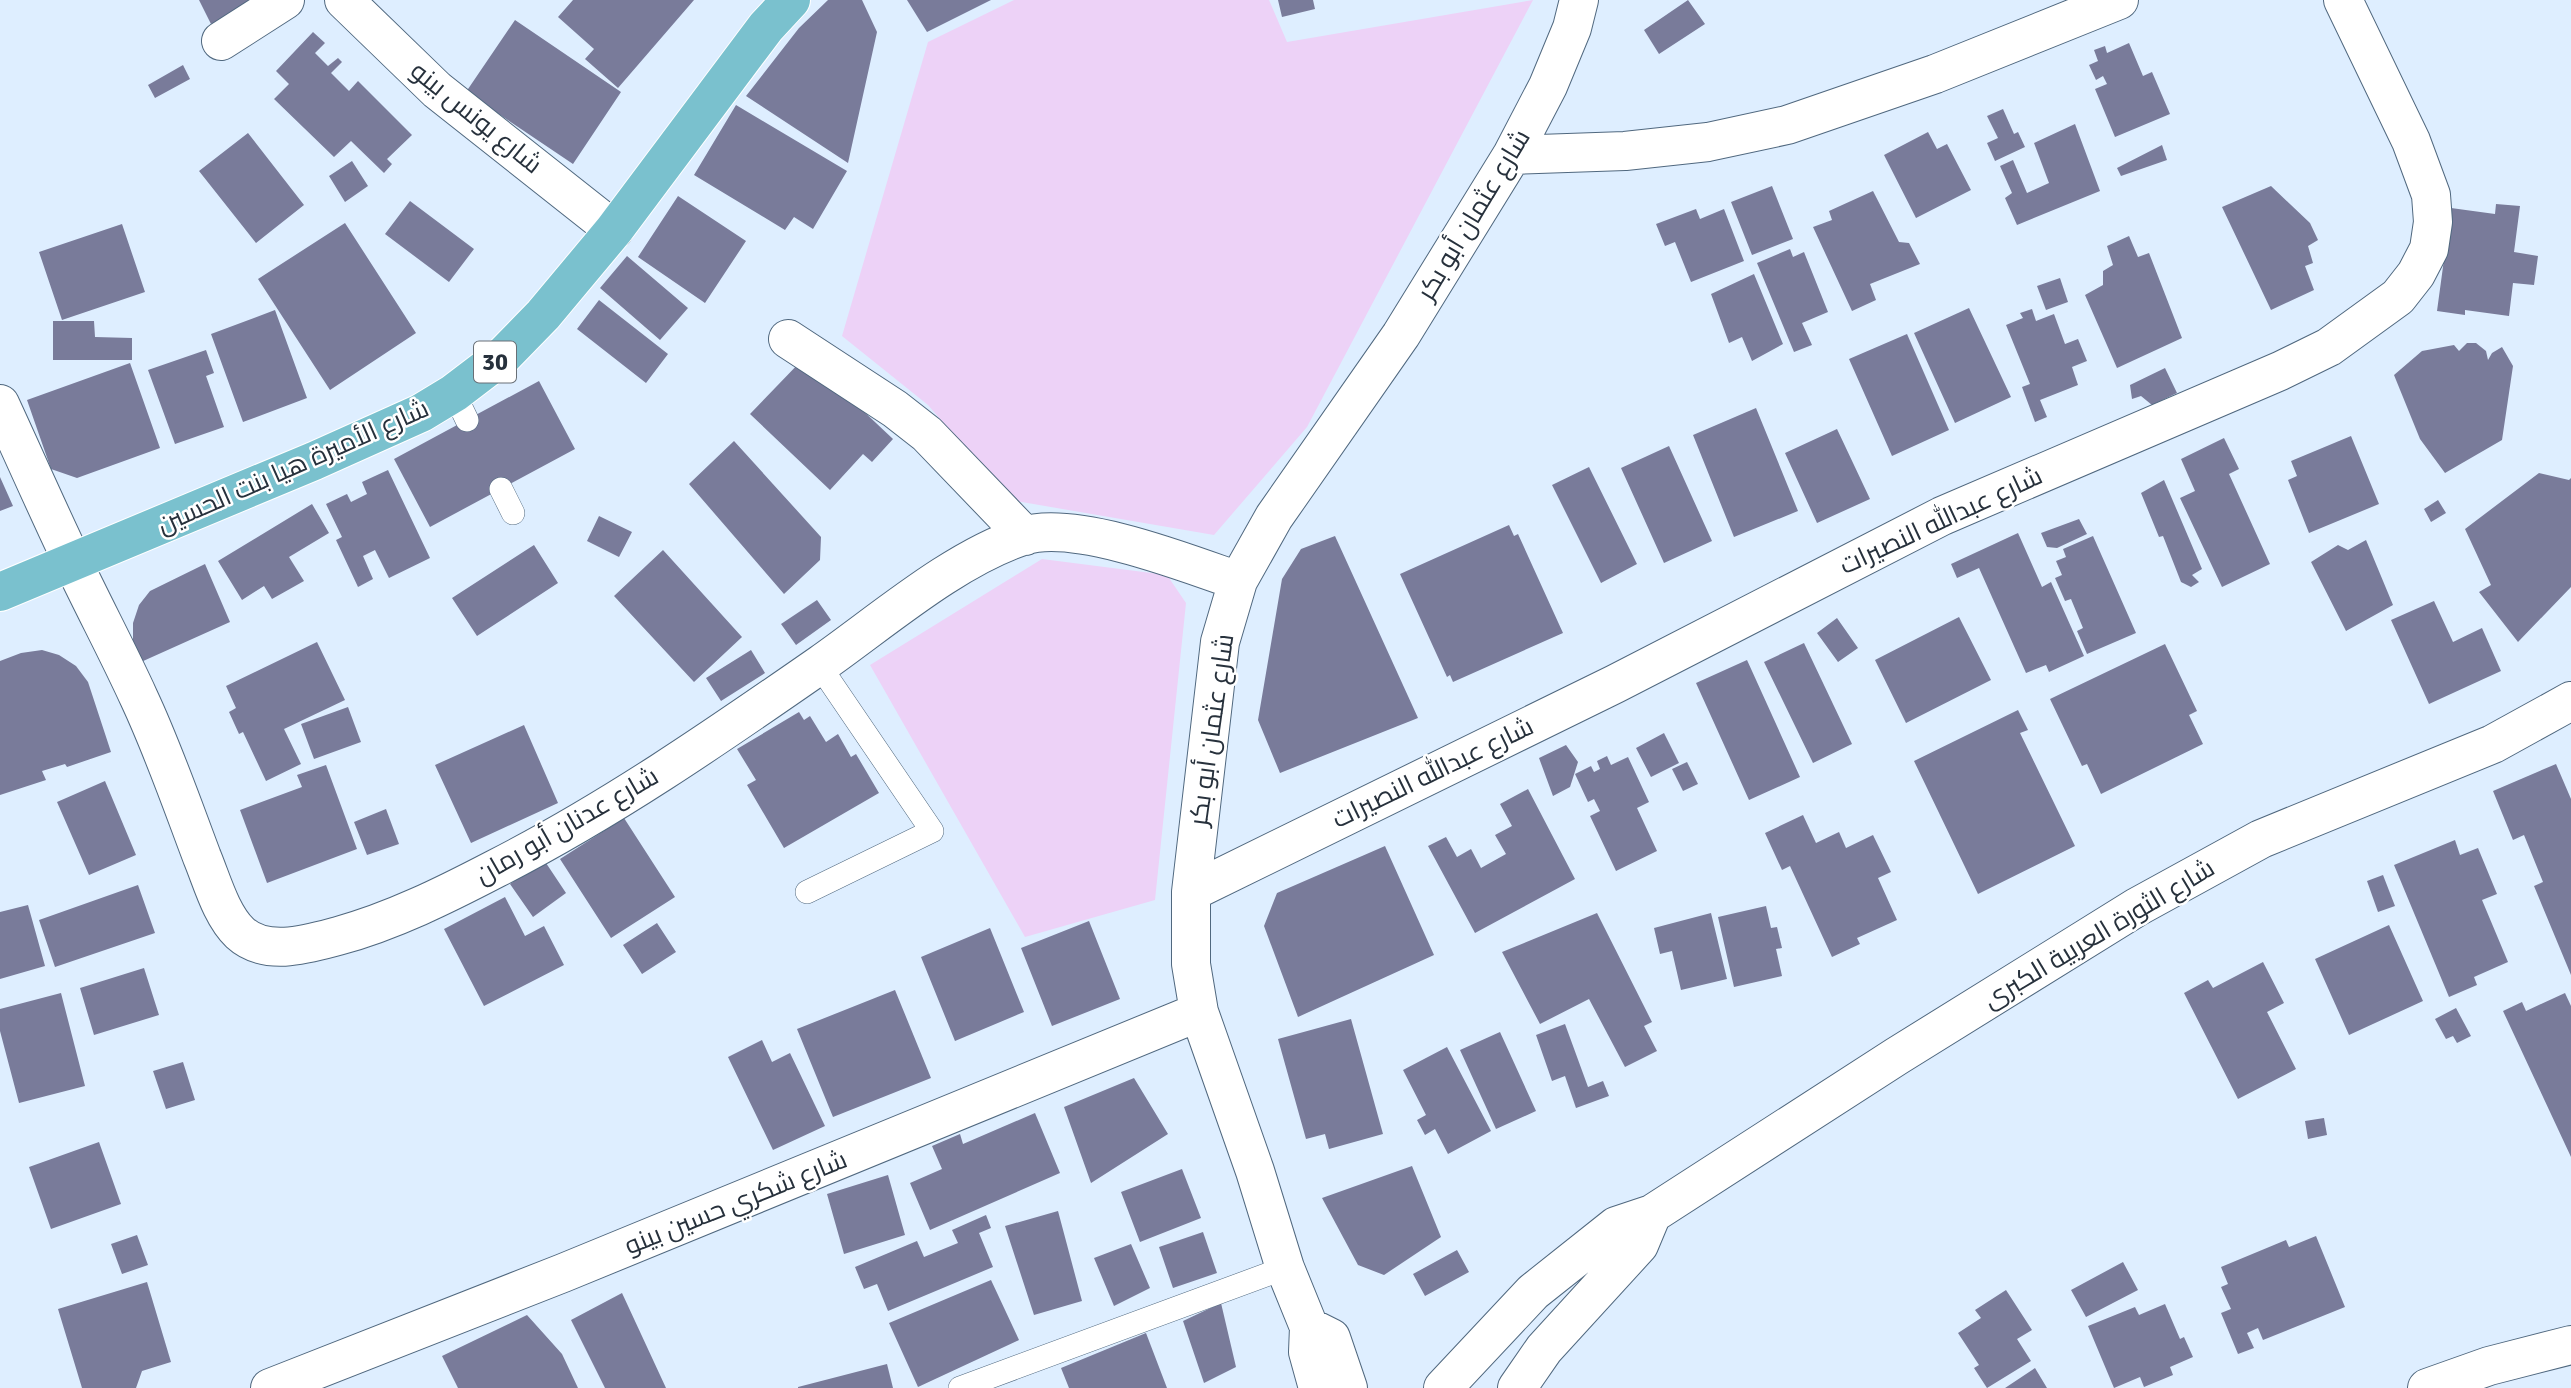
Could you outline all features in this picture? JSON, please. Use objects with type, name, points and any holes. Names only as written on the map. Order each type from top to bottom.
[{"type":"main road","name":"شارع الأميرة هيا بنت الحسين","points":[[0,592],[74,563],[421,413],[460,406],[504,355],[543,316],[614,230],[766,27],[791,0]]},
{"type":"street","points":[[221,41],[285,0]]},
{"type":"street","name":"شارع يونس بينو","points":[[344,0],[437,90],[614,230]]},
{"type":"street","name":"شارع عثمان أبو بكر","points":[[1318,1388],[1308,1352],[1309,1327],[1285,1268],[1255,1171],[1199,1012],[1191,964],[1191,892],[1220,642],[1238,581],[1274,517],[1401,335],[1513,155],[1548,86],[1572,28],[1579,0]]},
{"type":"street","points":[[1513,155],[1625,151],[1695,144],[1787,125],[1935,74],[2119,0]]},
{"type":"street","name":"شارع عبدالله النصيرات","points":[[1191,892],[1615,684],[1942,516],[2317,353],[2398,297],[2416,274],[2428,249],[2433,222],[2431,195],[2411,141],[2343,0]]},
{"type":"street","points":[[788,340],[895,409],[927,434],[1025,536]]},
{"type":"street","name":"شارع عدنان أبو رمان","points":[[0,404],[140,699],[218,896],[236,929],[251,941],[274,947],[311,943],[368,928],[454,890],[545,844],[675,763],[932,586],[979,556],[1025,536],[1039,533],[1070,534],[1135,546],[1238,581]]},
{"type":"street","name":"شارع الثورة العربية الكبرى","points":[[1443,1388],[1533,1292],[1616,1226],[1652,1214],[1897,1056],[2137,907],[2261,839],[2493,744],[2571,701]]},
{"type":"street","name":"شارع شكري حسين بينو","points":[[271,1388],[563,1273],[1199,1012]]},
{"type":"street","points":[[1517,1388],[1559,1331],[1639,1245],[1652,1214]]},
{"type":"street","name":"شارع عثمان أبو بكر","points":[[1309,1327],[1331,1338],[1348,1388]]},
{"type":"street","points":[[2427,1388],[2489,1366],[2571,1345]]},
{"type":"lane","points":[[501,489],[513,513]]},
{"type":"lane","points":[[807,892],[932,831],[819,665]]},
{"type":"lane","points":[[960,1388],[1285,1268]]},
{"type":"shaded area","points":[[1014,0],[1269,0],[1287,42],[1533,0],[1307,427],[1214,535],[1010,500],[928,405],[842,336],[928,42]]},
{"type":"shaded area","points":[[1042,559],[1167,575],[1186,603],[1155,900],[1025,937],[870,665]]},
{"type":"building","points":[[199,0],[262,0],[211,24]]},
{"type":"building","points":[[573,0],[694,0],[618,88],[585,59],[594,49],[558,17]]},
{"type":"building","points":[[828,0],[862,0],[877,32],[848,163],[746,96],[799,28]]},
{"type":"building","points":[[907,0],[991,0],[927,32]]},
{"type":"building","points":[[1278,0],[1313,0],[1315,9],[1282,17]]},
{"type":"building","points":[[1688,0],[1705,24],[1659,54],[1644,30]]},
{"type":"building","points":[[515,20],[621,92],[573,164],[466,92]]},
{"type":"building","points":[[313,32],[325,43],[315,53],[328,66],[338,58],[342,62],[331,73],[349,91],[358,81],[412,135],[387,159],[392,164],[384,173],[351,141],[334,157],[274,99],[289,84],[276,71]]},
{"type":"building","points":[[2129,43],[2143,76],[2152,72],[2170,114],[2115,137],[2095,89],[2107,84],[2103,76],[2096,80],[2089,65],[2098,61],[2094,50],[2105,46],[2107,53]]},
{"type":"building","points":[[183,65],[190,79],[155,98],[148,85]]},
{"type":"building","points":[[736,105],[847,171],[813,229],[794,217],[785,230],[694,175]]},
{"type":"building","points":[[2003,109],[2014,134],[2018,132],[2025,147],[1995,161],[1987,143],[1998,138],[1987,116]]},
{"type":"building","points":[[2075,124],[2100,191],[2017,225],[2005,198],[2012,193],[2000,166],[2013,160],[2027,193],[2049,183],[2034,143]]},
{"type":"building","points":[[1928,132],[1937,149],[1947,144],[1971,190],[1916,218],[1884,155]]},
{"type":"building","points":[[248,133],[304,205],[256,243],[199,171]]},
{"type":"building","points":[[2162,145],[2167,160],[2121,176],[2117,168]]},
{"type":"building","points":[[352,161],[368,186],[345,202],[329,176]]},
{"type":"building","points":[[1772,186],[1793,239],[1752,255],[1731,202]]},
{"type":"building","points":[[2271,186],[2310,223],[2318,240],[2308,246],[2313,263],[2305,266],[2314,290],[2271,310],[2222,207]]},
{"type":"building","points":[[1873,191],[1899,242],[1909,243],[1920,264],[1870,284],[1876,300],[1852,311],[1813,227],[1832,220],[1829,211]]},
{"type":"building","points":[[678,196],[746,241],[705,303],[638,257]]},
{"type":"building","points":[[410,201],[474,249],[449,282],[385,234]]},
{"type":"building","points":[[2496,204],[2520,206],[2514,252],[2538,256],[2534,285],[2513,283],[2509,316],[2465,310],[2465,315],[2437,311],[2451,208],[2495,214]]},
{"type":"building","points":[[1696,209],[1700,219],[1724,209],[1744,261],[1691,282],[1675,242],[1665,246],[1656,224]]},
{"type":"building","points":[[345,223],[416,333],[330,390],[258,279]]},
{"type":"building","points":[[122,224],[145,292],[62,320],[39,252]]},
{"type":"building","points":[[2129,236],[2138,257],[2149,253],[2182,338],[2117,368],[2085,295],[2103,285],[2103,271],[2113,265],[2107,246]]},
{"type":"building","points":[[1790,249],[1793,257],[1804,252],[1828,312],[1802,323],[1812,345],[1794,352],[1757,263]]},
{"type":"building","points":[[627,256],[688,308],[660,340],[600,288]]},
{"type":"building","points":[[1754,274],[1783,344],[1752,361],[1742,337],[1729,343],[1711,294]]},
{"type":"building","points":[[2060,278],[2068,302],[2046,310],[2037,286]]},
{"type":"building","points":[[599,300],[668,354],[646,383],[577,329]]},
{"type":"building","points":[[1969,308],[2011,397],[1955,423],[1914,333]]},
{"type":"building","points":[[2032,309],[2036,321],[2054,314],[2065,344],[2078,339],[2087,361],[2072,367],[2078,385],[2040,400],[2047,417],[2035,422],[2022,387],[2030,384],[2006,325],[2023,318],[2020,313]]},
{"type":"building","points":[[275,310],[307,398],[243,422],[211,334]]},
{"type":"building","points":[[53,321],[94,321],[95,337],[132,338],[132,360],[53,360]]},
{"type":"building","points":[[1907,334],[1949,430],[1892,456],[1849,359]]},
{"type":"building","points":[[2467,343],[2476,343],[2486,351],[2488,360],[2492,353],[2502,347],[2513,366],[2502,440],[2445,473],[2420,439],[2394,375],[2422,351],[2454,345],[2459,351]]},
{"type":"building","points":[[206,350],[214,373],[206,376],[224,427],[175,444],[148,370]]},
{"type":"building","points":[[803,359],[893,439],[872,462],[863,454],[830,490],[750,414]]},
{"type":"building","points":[[130,363],[160,448],[77,478],[51,469],[27,400]]},
{"type":"building","points":[[2165,368],[2177,393],[2152,405],[2141,396],[2132,399],[2130,385]]},
{"type":"building","points":[[539,381],[575,449],[430,527],[394,459]]},
{"type":"building","points":[[1756,408],[1798,511],[1734,537],[1693,435]]},
{"type":"building","points":[[1837,429],[1870,499],[1817,523],[1785,453]]},
{"type":"building","points":[[2351,436],[2379,504],[2309,533],[2288,480],[2297,476],[2291,461]]},
{"type":"building","points":[[2224,438],[2239,469],[2229,474],[2270,564],[2222,587],[2180,498],[2195,491],[2181,459]]},
{"type":"building","points":[[734,441],[821,537],[820,560],[784,594],[689,484]]},
{"type":"building","points":[[1669,446],[1712,541],[1664,563],[1621,468]]},
{"type":"building","points":[[1589,467],[1637,564],[1601,583],[1552,485]]},
{"type":"building","points":[[388,470],[430,558],[389,578],[375,550],[363,556],[373,579],[358,587],[336,540],[342,537],[326,504],[347,494],[351,502],[367,494],[362,482]]},
{"type":"building","points":[[2539,473],[2569,480],[2571,478],[2571,587],[2518,642],[2479,592],[2491,585],[2465,529]]},
{"type":"building","points":[[0,477],[13,506],[0,511]]},
{"type":"building","points":[[2164,480],[2202,569],[2192,575],[2199,582],[2191,587],[2181,582],[2163,536],[2159,537],[2141,493]]},
{"type":"building","points":[[2438,500],[2446,513],[2431,522],[2424,509]]},
{"type":"building","points":[[312,504],[329,533],[289,557],[304,581],[272,599],[264,586],[242,600],[218,561]]},
{"type":"building","points":[[599,516],[632,532],[619,557],[587,541]]},
{"type":"building","points":[[2079,519],[2087,534],[2057,548],[2047,547],[2041,533]]},
{"type":"building","points":[[1509,525],[1514,536],[1518,534],[1563,633],[1453,682],[1450,675],[1447,677],[1400,574]]},
{"type":"building","points":[[2018,533],[2042,587],[2051,582],[2084,656],[2049,672],[2046,665],[2026,673],[1979,568],[1957,578],[1951,564]]},
{"type":"building","points":[[1335,536],[1418,718],[1280,773],[1258,720],[1282,579],[1301,549]]},
{"type":"building","points":[[2093,536],[2136,633],[2087,654],[2077,631],[2083,628],[2071,599],[2065,601],[2055,578],[2062,575],[2056,561],[2066,557],[2063,549]]},
{"type":"building","points":[[2366,540],[2393,605],[2346,631],[2311,562],[2338,545],[2348,550]]},
{"type":"building","points":[[534,545],[558,583],[477,636],[452,598]]},
{"type":"building","points":[[663,550],[742,637],[694,682],[614,596]]},
{"type":"building","points":[[205,564],[230,622],[141,662],[133,641],[133,623],[139,605],[150,591]]},
{"type":"building","points":[[817,600],[831,620],[796,645],[781,624]]},
{"type":"building","points":[[2434,601],[2453,642],[2482,628],[2501,671],[2429,704],[2391,620]]},
{"type":"building","points":[[1959,617],[1991,680],[1906,723],[1875,660]]},
{"type":"building","points":[[1837,618],[1858,648],[1838,662],[1817,633]]},
{"type":"building","points":[[317,642],[345,700],[284,729],[301,764],[266,781],[243,732],[239,734],[229,712],[236,708],[226,686]]},
{"type":"building","points":[[1804,643],[1852,744],[1813,763],[1764,662]]},
{"type":"building","points":[[2165,644],[2197,711],[2189,715],[2203,744],[2101,794],[2087,764],[2082,766],[2050,699]]},
{"type":"building","points":[[42,650],[59,655],[76,666],[88,682],[111,752],[67,767],[65,764],[42,771],[46,780],[0,795],[0,661],[21,653]]},
{"type":"building","points":[[751,650],[765,673],[721,701],[706,678]]},
{"type":"building","points":[[1747,660],[1800,777],[1749,800],[1696,683]]},
{"type":"building","points":[[348,707],[361,742],[314,759],[301,724]]},
{"type":"building","points":[[2018,710],[2028,730],[2020,733],[2075,846],[1978,894],[1914,761]]},
{"type":"building","points":[[799,712],[804,720],[810,716],[826,742],[838,734],[851,757],[856,754],[879,793],[784,848],[747,785],[756,780],[737,749]]},
{"type":"building","points":[[524,725],[558,803],[471,843],[435,765]]},
{"type":"building","points":[[1664,733],[1679,763],[1651,777],[1636,748]]},
{"type":"building","points":[[1566,745],[1578,762],[1570,787],[1553,796],[1539,758]]},
{"type":"building","points":[[1607,756],[1611,765],[1628,757],[1649,802],[1637,808],[1657,851],[1616,871],[1590,816],[1600,811],[1594,799],[1588,802],[1575,774],[1591,766],[1594,772],[1600,769],[1597,761]]},
{"type":"building","points":[[1687,762],[1698,784],[1683,791],[1672,769]]},
{"type":"building","points":[[2556,764],[2571,799],[2571,975],[2534,886],[2543,882],[2524,835],[2513,840],[2493,791]]},
{"type":"building","points":[[326,765],[357,849],[267,883],[240,810],[302,787],[297,775]]},
{"type":"building","points":[[105,781],[136,855],[89,875],[57,802]]},
{"type":"building","points":[[1528,789],[1575,879],[1475,933],[1428,846],[1446,837],[1457,857],[1471,849],[1481,868],[1506,854],[1495,835],[1512,826],[1500,804]]},
{"type":"building","points":[[386,809],[399,844],[367,855],[354,822]]},
{"type":"building","points":[[1803,815],[1816,843],[1839,832],[1846,848],[1873,835],[1891,872],[1878,878],[1897,920],[1857,938],[1860,944],[1832,957],[1790,866],[1782,870],[1765,833]]},
{"type":"building","points":[[624,818],[675,897],[611,938],[560,859]]},
{"type":"building","points":[[2455,840],[2460,855],[2478,848],[2497,894],[2482,900],[2508,962],[2474,977],[2477,985],[2449,997],[2394,865]]},
{"type":"building","points":[[1385,846],[1434,955],[1298,1017],[1264,926],[1277,893]]},
{"type":"building","points":[[544,860],[566,893],[533,917],[510,884]]},
{"type":"building","points":[[2383,875],[2395,906],[2378,912],[2367,881]]},
{"type":"building","points":[[138,885],[155,933],[55,967],[39,920]]},
{"type":"building","points":[[505,897],[525,936],[544,926],[564,965],[484,1006],[444,929]]},
{"type":"building","points":[[28,905],[45,966],[0,979],[0,912]]},
{"type":"building","points":[[1766,906],[1771,928],[1777,927],[1782,948],[1776,949],[1782,976],[1734,987],[1718,917]]},
{"type":"building","points":[[1597,913],[1652,1022],[1644,1026],[1657,1051],[1625,1067],[1589,999],[1540,1024],[1502,952]]},
{"type":"building","points":[[1711,913],[1727,979],[1681,990],[1672,951],[1660,954],[1654,928]]},
{"type":"building","points":[[1089,921],[1120,999],[1052,1026],[1021,948]]},
{"type":"building","points":[[657,923],[676,952],[642,974],[623,945]]},
{"type":"building","points":[[2389,925],[2423,1001],[2349,1035],[2315,959]]},
{"type":"building","points":[[990,928],[1024,1012],[955,1041],[921,957]]},
{"type":"building","points":[[2263,962],[2284,1003],[2267,1012],[2296,1069],[2238,1099],[2184,993],[2208,980],[2213,988]]},
{"type":"building","points":[[144,968],[159,1015],[94,1035],[80,988]]},
{"type":"building","points":[[895,990],[931,1078],[833,1117],[797,1029]]},
{"type":"building","points":[[61,993],[85,1086],[19,1103],[0,1031],[0,1009]]},
{"type":"building","points":[[2565,993],[2571,1006],[2571,1157],[2503,1011],[2522,1002],[2526,1011]]},
{"type":"building","points":[[2456,1008],[2471,1036],[2457,1043],[2453,1036],[2446,1039],[2435,1019]]},
{"type":"building","points":[[1351,1019],[1383,1134],[1329,1149],[1325,1134],[1306,1139],[1278,1039]]},
{"type":"building","points":[[1565,1024],[1588,1087],[1603,1081],[1609,1096],[1576,1108],[1565,1076],[1552,1081],[1536,1035]]},
{"type":"building","points":[[1500,1032],[1536,1111],[1496,1129],[1460,1050]]},
{"type":"building","points":[[762,1040],[772,1062],[790,1053],[825,1126],[773,1150],[728,1057]]},
{"type":"building","points":[[1447,1047],[1491,1131],[1448,1154],[1435,1129],[1425,1135],[1417,1120],[1426,1115],[1403,1070]]},
{"type":"building","points":[[183,1062],[195,1100],[166,1109],[153,1071]]},
{"type":"building","points":[[1134,1078],[1168,1134],[1091,1183],[1064,1107]]},
{"type":"building","points":[[1035,1113],[1060,1173],[930,1230],[910,1183],[942,1169],[932,1146],[960,1134],[963,1144]]},
{"type":"building","points":[[2324,1118],[2327,1135],[2308,1139],[2305,1121]]},
{"type":"building","points":[[99,1142],[121,1204],[51,1229],[29,1167]]},
{"type":"building","points":[[1412,1166],[1441,1237],[1384,1275],[1358,1265],[1322,1198]]},
{"type":"building","points":[[1182,1169],[1201,1218],[1140,1242],[1121,1192]]},
{"type":"building","points":[[888,1175],[905,1235],[844,1254],[827,1194]]},
{"type":"building","points":[[1058,1211],[1082,1301],[1034,1315],[1005,1226]]},
{"type":"building","points":[[986,1215],[991,1228],[979,1233],[993,1267],[888,1311],[877,1284],[864,1289],[855,1267],[917,1241],[924,1257],[958,1243],[952,1230]]},
{"type":"building","points":[[1203,1232],[1217,1273],[1173,1288],[1159,1247]]},
{"type":"building","points":[[137,1235],[148,1265],[122,1274],[111,1244]]},
{"type":"building","points":[[2316,1236],[2345,1307],[2263,1340],[2258,1328],[2247,1333],[2254,1348],[2238,1354],[2221,1313],[2231,1309],[2221,1287],[2228,1284],[2221,1267],[2286,1240],[2289,1247]]},
{"type":"building","points":[[1131,1244],[1150,1288],[1114,1306],[1094,1258]]},
{"type":"building","points":[[1457,1250],[1469,1272],[1425,1296],[1413,1274]]},
{"type":"building","points":[[2123,1262],[2138,1290],[2086,1317],[2071,1290]]},
{"type":"building","points":[[991,1280],[1019,1340],[918,1387],[889,1323]]},
{"type":"building","points":[[147,1282],[171,1362],[142,1371],[136,1388],[82,1388],[58,1309]]},
{"type":"building","points":[[2006,1290],[2032,1330],[2017,1339],[2031,1361],[1987,1388],[1974,1368],[1979,1365],[1958,1333],[1981,1318],[1975,1310]]},
{"type":"building","points":[[622,1293],[666,1388],[605,1388],[571,1320]]},
{"type":"building","points":[[1221,1303],[1236,1367],[1204,1383],[1183,1321]]},
{"type":"building","points":[[2165,1304],[2180,1339],[2184,1337],[2193,1357],[2170,1367],[2173,1375],[2144,1387],[2140,1377],[2114,1388],[2088,1326],[2135,1307],[2139,1315]]},
{"type":"building","points":[[527,1315],[562,1354],[578,1388],[458,1388],[442,1356]]},
{"type":"building","points":[[1146,1333],[1167,1388],[1069,1388],[1061,1368]]},
{"type":"building","points":[[887,1364],[893,1388],[798,1388],[798,1387]]},
{"type":"building","points":[[2035,1368],[2047,1388],[2005,1388]]}]
